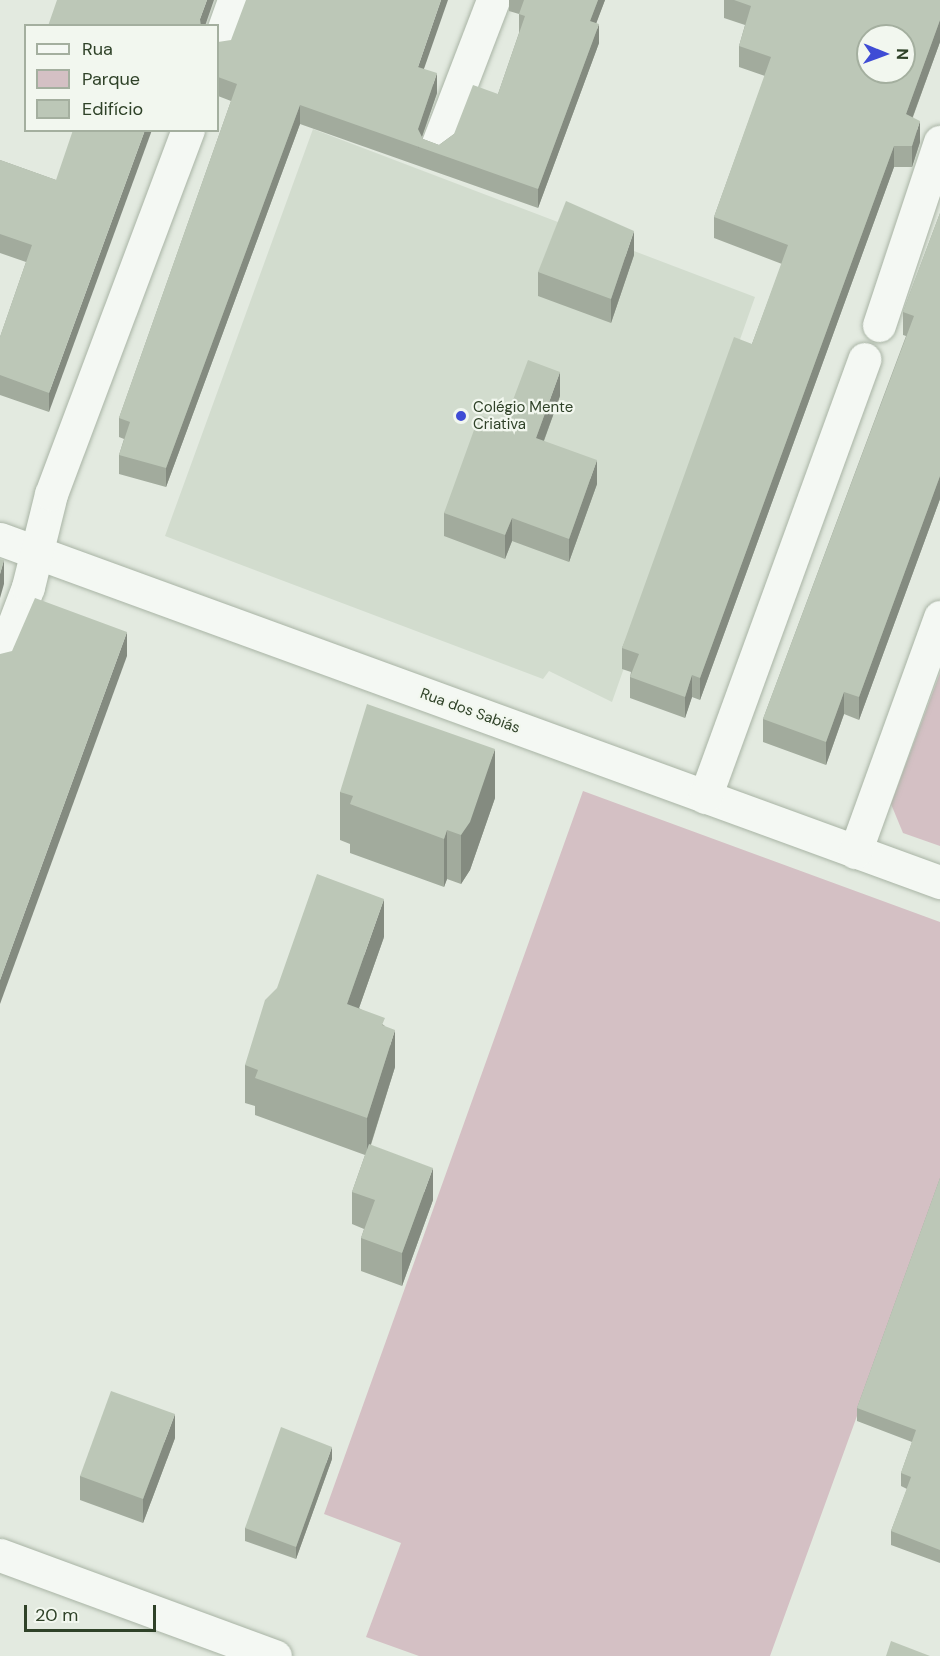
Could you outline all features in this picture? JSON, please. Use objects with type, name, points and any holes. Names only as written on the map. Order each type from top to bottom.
[{"type":"street","points":[[219,42],[234,0]]},
{"type":"street","points":[[437,146],[493,0]]},
{"type":"street","points":[[0,661],[35,551],[187,132]]},
{"type":"street","points":[[879,325],[940,142]]},
{"type":"street","points":[[705,797],[864,359]]},
{"type":"street","name":"Rua dos Sabiás","points":[[0,538],[940,882]]},
{"type":"street","points":[[855,852],[940,617]]},
{"type":"street","points":[[0,1555],[275,1656]]},
{"type":"shaded area","name":"Colégio Mente Criativa","points":[[313,129],[755,297],[612,702],[549,671],[543,679],[165,536]]},
{"type":"green space","points":[[940,673],[940,846],[903,833],[891,804]]},
{"type":"green space","points":[[583,791],[940,922],[940,1187],[770,1656],[419,1656],[366,1637],[401,1543],[324,1514]]},
{"type":"building","points":[[57,0],[207,0],[200,19],[201,24],[49,24]]},
{"type":"building","points":[[246,0],[441,0],[418,67],[437,73],[418,129],[423,139],[439,145],[454,134],[473,85],[498,94],[525,16],[519,14],[524,0],[598,0],[590,21],[599,24],[538,189],[300,105],[166,468],[119,455],[130,422],[119,418],[237,84],[219,77],[219,42],[231,40]]},
{"type":"building","points":[[734,0],[940,0],[940,20],[906,114],[920,121],[912,146],[894,146],[700,678],[692,675],[685,697],[630,677],[639,654],[622,648],[734,337],[752,344],[788,245],[714,217],[771,57],[739,46],[751,6]]},
{"type":"building","points":[[72,132],[144,132],[49,393],[0,375],[0,337],[32,245],[0,234],[0,160],[56,180]]},
{"type":"building","points":[[566,201],[634,231],[611,299],[538,272]]},
{"type":"building","points":[[940,213],[940,476],[859,697],[844,692],[826,742],[763,719],[914,316],[903,312]]},
{"type":"building","points":[[528,360],[560,372],[536,438],[597,460],[569,539],[512,518],[505,535],[444,513],[474,430],[482,416],[504,424]]},
{"type":"building","points":[[0,559],[4,560],[0,574]]},
{"type":"building","points":[[35,598],[127,632],[0,980],[0,654],[12,651]]},
{"type":"building","points":[[367,704],[495,749],[470,822],[461,835],[447,830],[444,839],[350,804],[353,796],[340,792]]},
{"type":"building","points":[[317,874],[384,899],[347,1004],[385,1018],[382,1025],[395,1030],[367,1118],[255,1078],[258,1070],[245,1065],[265,1000],[277,988]]},
{"type":"building","points":[[369,1144],[433,1168],[402,1253],[361,1238],[375,1200],[352,1192]]},
{"type":"building","points":[[940,1178],[940,1550],[891,1531],[911,1477],[901,1473],[916,1430],[857,1408]]},
{"type":"building","points":[[111,1391],[175,1414],[143,1499],[80,1476]]},
{"type":"building","points":[[281,1427],[332,1447],[296,1547],[245,1528]]},
{"type":"building","points":[[891,1641],[930,1656],[886,1656]]},
{"type":"place","name":"Colégio Mente Criativa","points":[[461,416]]}]
